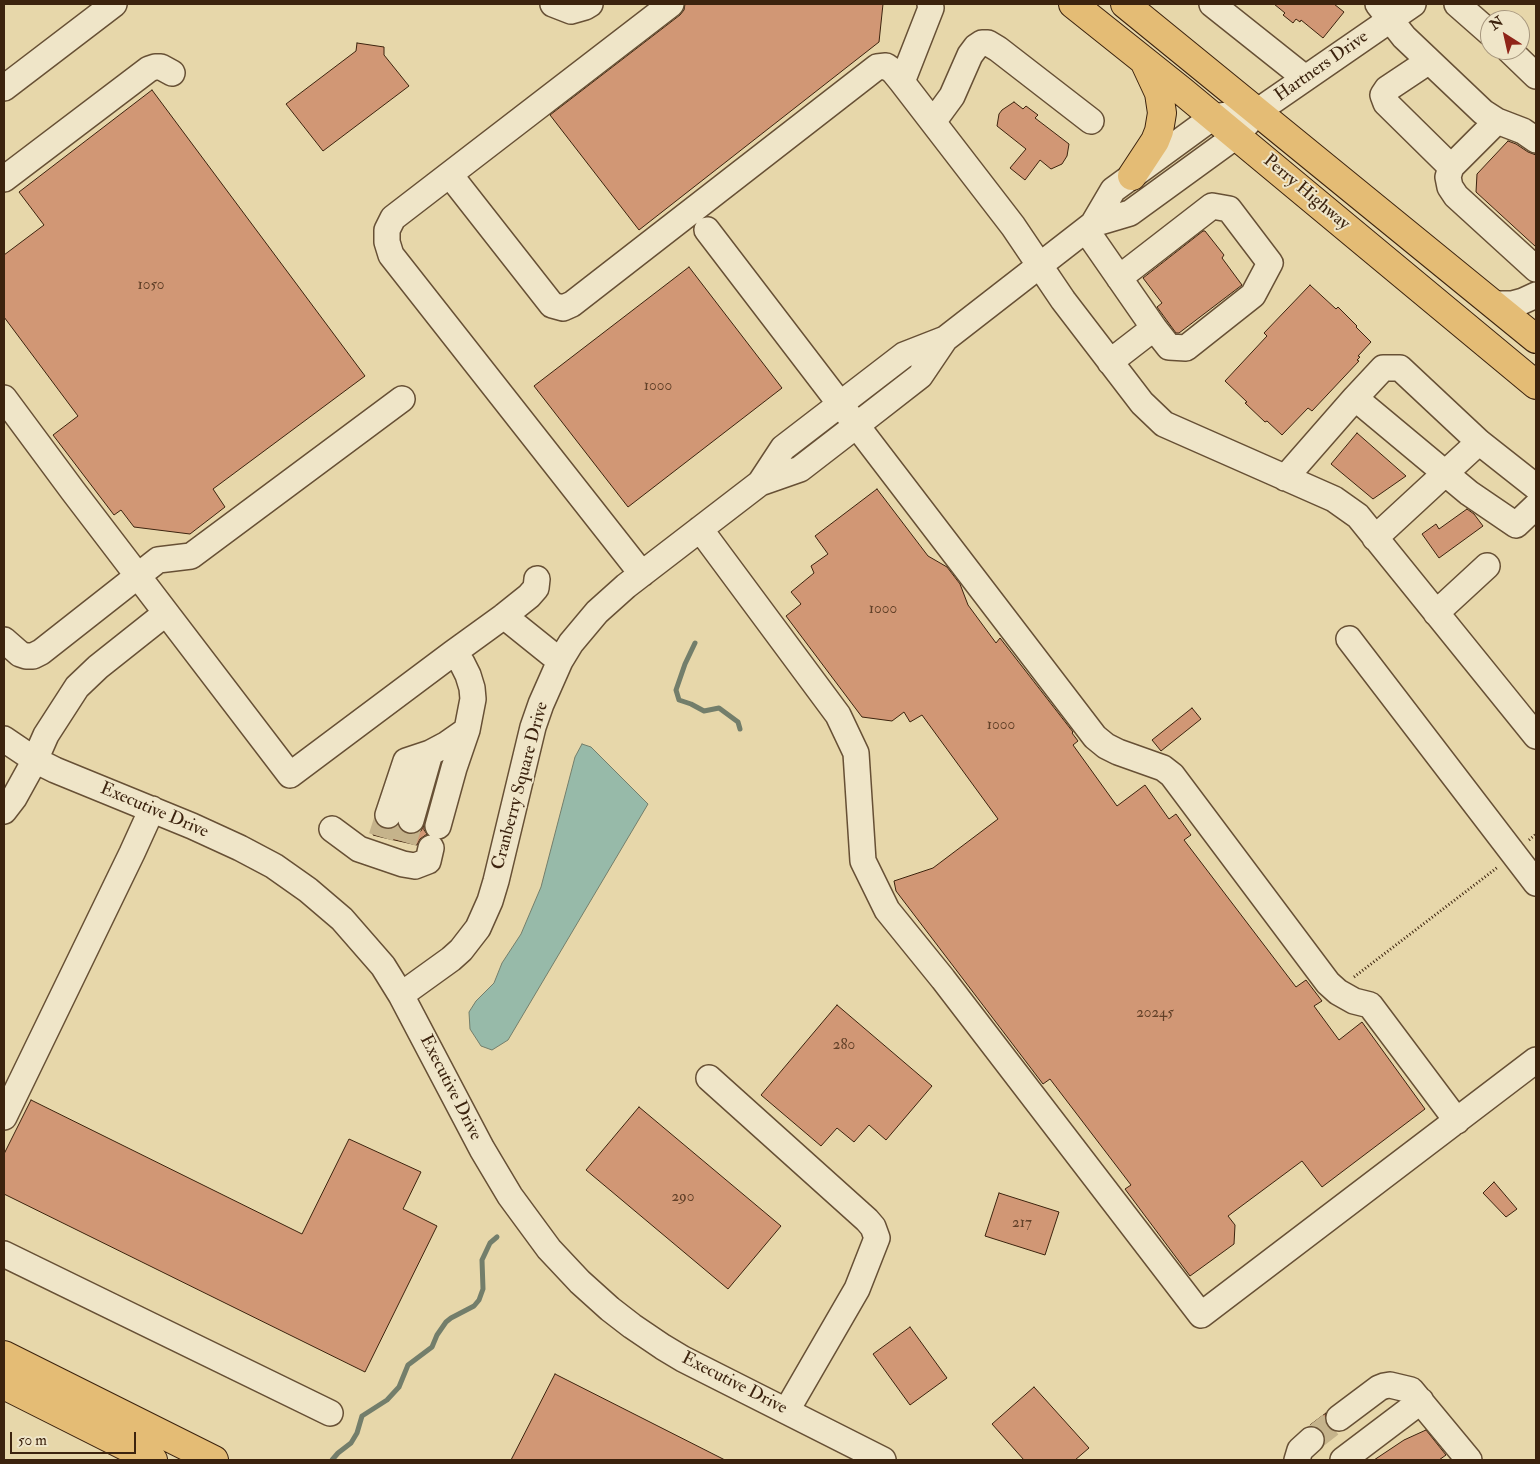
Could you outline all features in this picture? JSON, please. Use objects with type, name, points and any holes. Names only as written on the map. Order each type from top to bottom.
[{"type":"main road","name":"Perry Highway","points":[[1074,4],[1536,385]]},
{"type":"main road","name":"Perry Highway","points":[[1130,5],[1536,339]]},
{"type":"main road","points":[[1132,176],[1155,141],[1162,113],[1159,93],[1143,60]]},
{"type":"main road","points":[[4,1355],[214,1460]]},
{"type":"main road","points":[[4,1385],[153,1460]]},
{"type":"street","points":[[4,88],[114,4]]},
{"type":"street","points":[[553,4],[571,12],[590,4]]},
{"type":"street","points":[[642,574],[391,255],[387,242],[387,230],[393,218],[671,4]]},
{"type":"street","points":[[902,82],[931,8],[930,4]]},
{"type":"street","name":"Hartners Drive","points":[[1236,136],[1258,111],[1305,78],[1384,12],[1413,4]]},
{"type":"street","points":[[1457,4],[1480,24]]},
{"type":"street","points":[[1220,6],[1305,78]]},
{"type":"street","points":[[1384,12],[1404,37],[1482,112],[1497,121],[1523,131],[1536,140]]},
{"type":"street","points":[[933,122],[952,96],[970,55],[982,43],[988,43],[998,49],[1090,121]]},
{"type":"street","points":[[1519,60],[1536,76]]},
{"type":"street","points":[[1429,61],[1387,89],[1383,96],[1386,103],[1451,167]]},
{"type":"street","points":[[450,175],[552,306],[563,308],[572,304],[877,67],[886,66],[902,82],[1013,226],[1063,300],[1142,403],[1164,424],[1334,499],[1358,516],[1536,736]]},
{"type":"street","points":[[4,179],[149,70],[161,67],[172,74]]},
{"type":"street","name":"Cranberry Square Drive","points":[[1090,227],[1113,190],[1213,117],[1258,111]]},
{"type":"street","points":[[1497,121],[1451,167],[1448,178],[1450,187],[1456,196],[1536,270]]},
{"type":"street","name":"Cranberry Square Drive","points":[[402,995],[451,960],[478,928],[501,862],[533,726],[541,704],[560,661],[597,612],[626,586],[760,482],[783,448],[904,354],[945,339],[1090,227],[1130,213],[1236,136]]},
{"type":"street","points":[[1090,227],[1119,278],[1169,347],[1186,348],[1253,295],[1270,263],[1229,209],[1212,206],[1119,278]]},
{"type":"street","points":[[707,230],[1095,737],[1106,746],[1118,752],[1163,768],[1172,775],[1328,983],[1354,1001],[1370,1005],[1457,1121]]},
{"type":"street","points":[[1494,304],[1512,304],[1536,295]]},
{"type":"street","points":[[1110,362],[1154,328]]},
{"type":"street","name":"Cranberry Square Drive","points":[[760,482],[800,469],[920,376],[945,339]]},
{"type":"street","points":[[1285,478],[1383,368],[1400,368],[1479,442],[1536,487]]},
{"type":"street","points":[[4,398],[290,775],[453,652],[504,616],[529,596],[536,588],[537,579]]},
{"type":"street","points":[[4,640],[20,654],[26,656],[33,656],[41,652],[158,560],[191,556],[402,398]]},
{"type":"street","points":[[1355,398],[1469,493],[1516,525],[1536,506]]},
{"type":"street","points":[[1375,538],[1479,442]]},
{"type":"street","points":[[700,529],[838,715],[856,753],[863,861],[887,910],[943,979],[1201,1315],[1536,1060]]},
{"type":"street","points":[[1436,613],[1487,566]]},
{"type":"street","points":[[4,811],[14,798],[35,760],[46,734],[77,688],[98,667],[166,613]]},
{"type":"street","points":[[504,616],[560,661]]},
{"type":"street","points":[[1349,640],[1536,883]]},
{"type":"street","points":[[453,652],[468,674],[472,688],[472,709],[467,730],[454,768],[428,861],[415,866],[393,839],[406,761],[430,753],[467,730]]},
{"type":"street","name":"Executive Drive","points":[[4,739],[35,760],[55,770],[152,809],[240,848],[293,878],[342,919],[383,966],[402,995],[495,1172],[523,1215],[549,1249],[580,1282],[610,1309],[683,1359],[883,1460]]},
{"type":"street","points":[[4,1118],[152,809]]},
{"type":"street","points":[[332,829],[359,849],[393,839]]},
{"type":"street","points":[[709,1078],[867,1220],[873,1227],[877,1238],[857,1289],[786,1410]]},
{"type":"street","points":[[4,1254],[330,1412]]},
{"type":"street","points":[[1339,1418],[1379,1388],[1390,1385],[1416,1395],[1465,1459]]},
{"type":"street","points":[[1343,1460],[1377,1434],[1416,1395]]},
{"type":"street","points":[[1368,1396],[1377,1434]]},
{"type":"street","points":[[1297,1460],[1300,1450],[1310,1440]]},
{"type":"path","points":[[1336,990],[1513,855],[1536,834]]},
{"type":"shaded area","points":[[582,744],[591,747],[648,804],[508,1040],[492,1050],[481,1046],[470,1029],[469,1012],[476,1001],[494,983],[502,963],[521,934],[541,887],[575,757]]},
{"type":"building","points":[[685,4],[883,4],[879,42],[639,230],[550,115],[680,15],[684,10]]},
{"type":"building","points":[[1274,4],[1334,4],[1344,12],[1323,38],[1301,20],[1300,22],[1296,19],[1293,23]]},
{"type":"building","points":[[357,43],[384,47],[384,55],[409,86],[323,151],[286,104],[356,51]]},
{"type":"building","points":[[152,90],[365,376],[213,489],[225,507],[190,534],[134,527],[121,510],[114,515],[53,435],[78,416],[4,317],[4,255],[44,225],[19,192]]},
{"type":"building","points":[[1014,102],[1023,109],[1026,106],[1038,115],[1035,118],[1069,144],[1067,156],[1062,164],[1051,169],[1040,160],[1025,180],[1010,168],[1026,149],[997,126],[999,114]]},
{"type":"building","points":[[1508,141],[1536,155],[1536,247],[1476,192],[1477,174]]},
{"type":"building","points":[[1205,231],[1224,255],[1222,258],[1242,285],[1179,333],[1176,333],[1157,307],[1162,303],[1143,278]]},
{"type":"building","points":[[689,267],[782,388],[628,507],[534,386]]},
{"type":"building","points":[[1310,285],[1336,309],[1338,307],[1371,342],[1358,356],[1360,357],[1357,360],[1359,361],[1312,411],[1308,408],[1282,435],[1267,421],[1265,422],[1225,381],[1267,336],[1264,333]]},
{"type":"building","points":[[1357,433],[1406,476],[1373,499],[1331,464]]},
{"type":"building","points":[[877,489],[928,556],[947,567],[960,584],[968,605],[996,643],[1000,638],[1073,732],[1078,741],[1073,745],[1117,806],[1145,785],[1169,819],[1176,814],[1191,835],[1184,840],[1296,987],[1306,980],[1322,1001],[1314,1006],[1339,1040],[1362,1022],[1425,1109],[1322,1187],[1302,1161],[1228,1216],[1235,1225],[1234,1244],[1190,1276],[1125,1189],[1131,1185],[1050,1079],[1043,1084],[896,891],[894,881],[933,868],[998,819],[922,715],[910,722],[904,712],[892,721],[862,717],[786,616],[801,604],[791,592],[814,573],[811,566],[828,554],[815,536]]},
{"type":"building","points":[[1467,509],[1474,514],[1483,526],[1439,558],[1422,534],[1436,524],[1439,529]]},
{"type":"building","points":[[1192,708],[1201,719],[1161,751],[1152,740]]},
{"type":"building","points":[[377,823],[384,829],[391,829],[398,825],[401,830],[408,834],[415,834],[421,831],[424,825],[424,830],[427,834],[420,839],[417,845],[373,835]]},
{"type":"building","points":[[837,1005],[932,1086],[886,1140],[869,1125],[854,1142],[837,1128],[821,1146],[761,1095]]},
{"type":"building","points":[[31,1100],[302,1234],[349,1139],[421,1172],[403,1209],[437,1226],[365,1372],[4,1194],[4,1154]]},
{"type":"building","points":[[639,1107],[781,1226],[728,1289],[586,1170]]},
{"type":"building","points":[[1494,1182],[1517,1209],[1506,1217],[1483,1193]]},
{"type":"building","points":[[999,1193],[1059,1212],[1045,1255],[985,1236]]},
{"type":"building","points":[[910,1327],[947,1378],[910,1405],[873,1354]]},
{"type":"building","points":[[555,1374],[725,1460],[511,1460]]},
{"type":"building","points":[[1034,1387],[1089,1448],[1075,1460],[1024,1460],[992,1424]]},
{"type":"building","points":[[1326,1413],[1325,1420],[1327,1426],[1333,1431],[1325,1438],[1321,1430],[1310,1425]]},
{"type":"building","points":[[1426,1430],[1446,1455],[1439,1460],[1374,1460],[1404,1440]]},
{"type":"waterway","points":[[695,643],[676,690],[679,700],[704,711],[719,708],[738,722],[740,729]]},
{"type":"waterway","points":[[332,1460],[351,1443],[357,1433],[362,1416],[387,1400],[399,1387],[408,1365],[432,1347],[437,1335],[446,1322],[474,1306],[479,1300],[483,1289],[482,1260],[490,1243],[497,1237]]},
{"type":"tunnel","points":[[381,837],[388,815]]},
{"type":"tunnel","points":[[404,842],[411,820]]},
{"type":"tunnel","points":[[1311,1440],[1339,1418]]}]
